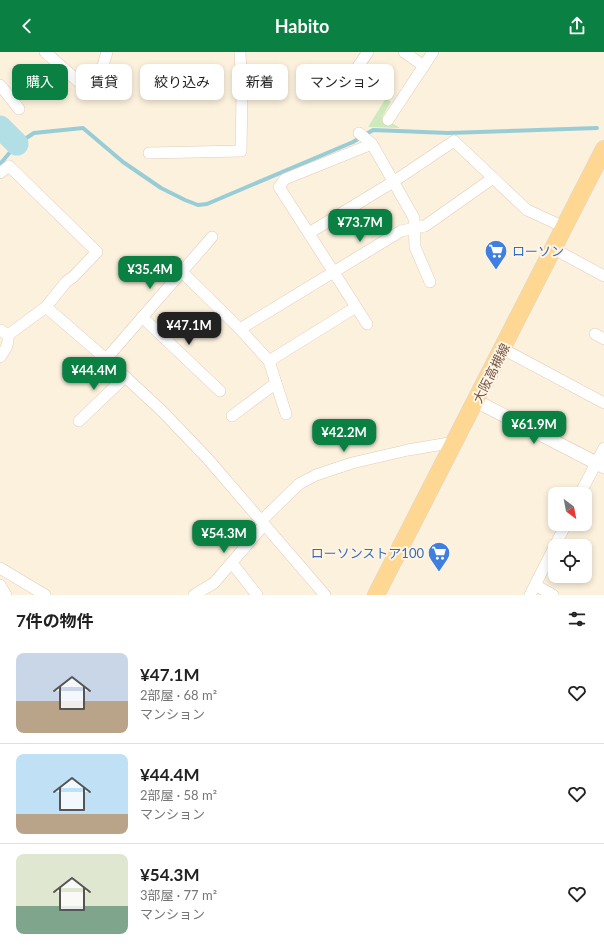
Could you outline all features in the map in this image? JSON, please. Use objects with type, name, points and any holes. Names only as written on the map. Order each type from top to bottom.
[{"type":"main road","name":"大阪高槻線","points":[[376,595],[604,149]]},
{"type":"street","points":[[45,52],[76,79]]},
{"type":"street","points":[[104,64],[108,52]]},
{"type":"street","points":[[149,152],[241,151],[242,94],[240,52]]},
{"type":"street","points":[[360,64],[368,52]]},
{"type":"street","points":[[404,52],[424,66]]},
{"type":"street","points":[[388,120],[433,52]]},
{"type":"street","points":[[0,85],[19,109]]},
{"type":"street","points":[[367,324],[279,187],[285,179],[366,139],[414,218],[415,247],[430,282]]},
{"type":"street","points":[[309,233],[393,182],[454,141],[527,210],[564,227]]},
{"type":"street","points":[[0,173],[9,166],[98,252],[66,282],[46,307],[4,332],[9,341],[7,348],[0,357]]},
{"type":"street","points":[[240,330],[401,231],[425,226],[493,178]]},
{"type":"street","points":[[106,358],[212,237]]},
{"type":"street","points":[[554,249],[604,276]]},
{"type":"street","points":[[182,272],[269,361],[286,414]]},
{"type":"street","points":[[46,307],[106,358],[162,411],[207,458],[325,595]]},
{"type":"street","points":[[269,361],[356,307]]},
{"type":"street","points":[[142,317],[220,391]]},
{"type":"street","points":[[503,349],[604,403]]},
{"type":"street","points":[[80,421],[125,377]]},
{"type":"street","points":[[232,416],[276,383]]},
{"type":"street","points":[[476,401],[600,465]]},
{"type":"street","points":[[194,595],[214,583],[232,563],[263,523],[299,484],[316,475],[352,463],[408,450],[455,442]]},
{"type":"street","points":[[585,487],[600,465],[604,448]]},
{"type":"street","points":[[553,595],[533,590],[562,531]]},
{"type":"street","points":[[232,563],[257,595]]},
{"type":"street","points":[[0,568],[45,595]]},
{"type":"street","points":[[0,585],[6,595]]},
{"type":"green space","points":[[385,100],[391,102],[382,117],[400,128],[368,127]]},
{"type":"waterway","points":[[0,127],[17,144]]},
{"type":"waterway","points":[[0,164],[17,144],[34,133],[83,128],[123,162],[161,188],[198,205],[207,204],[353,142],[373,130],[448,133],[597,128]]},
{"type":"place","name":"ローソン","points":[[496,270]]},
{"type":"place","name":"ローソンストア100","points":[[439,572]]}]
